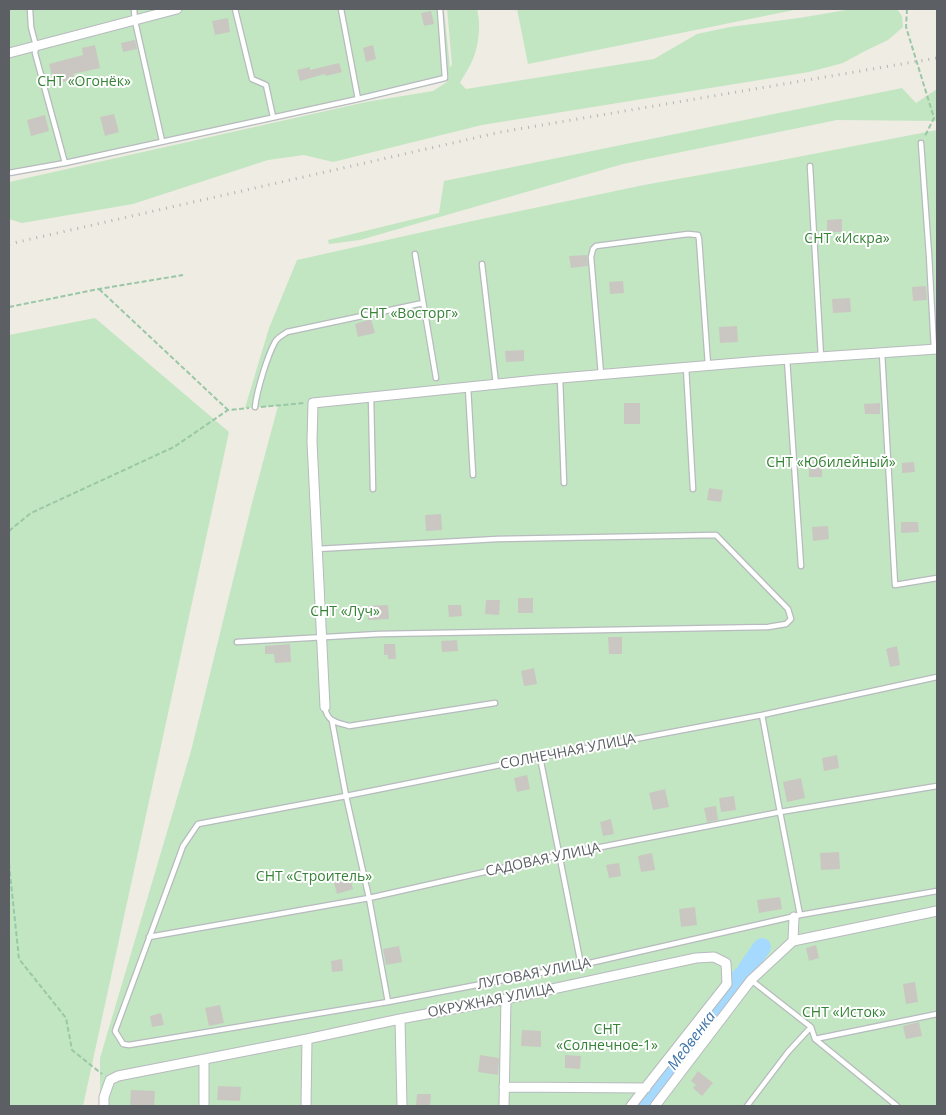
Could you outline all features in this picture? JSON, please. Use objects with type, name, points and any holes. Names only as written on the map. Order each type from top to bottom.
[{"type":"street","points":[[9,53],[178,9]]},
{"type":"street","points":[[325,708],[312,442],[313,403],[601,374],[936,349]]},
{"type":"street","points":[[655,1106],[751,980],[793,941],[937,911]]},
{"type":"street","points":[[793,941],[797,916]]},
{"type":"street","name":"ОКРУЖНАЯ УЛИЦА","points":[[110,1080],[118,1076],[506,999],[696,958],[714,957],[726,963],[727,984],[631,1106]]},
{"type":"street","points":[[504,1106],[506,999]]},
{"type":"street","points":[[400,1019],[402,1106]]},
{"type":"street","points":[[306,1106],[307,1039]]},
{"type":"street","points":[[204,1059],[204,1106]]},
{"type":"street","points":[[104,1106],[104,1097],[110,1080]]},
{"type":"street","points":[[504,1087],[646,1088]]},
{"type":"lane","points":[[30,9],[36,53],[65,163]]},
{"type":"lane","points":[[134,9],[135,21],[162,141]]},
{"type":"lane","points":[[235,9],[252,79],[266,85],[273,117]]},
{"type":"lane","points":[[341,9],[358,99]]},
{"type":"lane","points":[[9,173],[65,163],[358,99],[445,78],[440,9]]},
{"type":"lane","points":[[921,143],[936,349]]},
{"type":"lane","points":[[810,166],[821,357]]},
{"type":"lane","points":[[601,374],[591,257],[593,249],[596,246],[688,234],[698,234],[699,239],[708,365]]},
{"type":"lane","points":[[415,254],[436,378]]},
{"type":"lane","points":[[929,255],[937,254]]},
{"type":"lane","points":[[482,264],[496,384]]},
{"type":"lane","points":[[255,407],[256,396],[276,340],[287,332],[423,303]]},
{"type":"lane","points":[[882,353],[895,585],[937,578]]},
{"type":"lane","points":[[787,359],[801,566]]},
{"type":"lane","points":[[686,367],[693,489]]},
{"type":"lane","points":[[560,378],[564,482]]},
{"type":"lane","points":[[468,387],[473,475]]},
{"type":"lane","points":[[371,397],[373,489]]},
{"type":"lane","points":[[236,642],[379,634],[768,627],[786,624],[791,619],[788,608],[716,535],[497,539],[317,548]]},
{"type":"lane","name":"СОЛНЕЧНАЯ УЛИЦА","points":[[149,937],[183,846],[198,824],[762,715],[937,677]]},
{"type":"lane","points":[[325,708],[326,715],[332,721],[349,726],[495,703]]},
{"type":"lane","points":[[762,715],[797,916]]},
{"type":"lane","points":[[332,721],[346,796],[369,898],[388,1002]]},
{"type":"lane","points":[[540,757],[582,965]]},
{"type":"lane","name":"САДОВАЯ УЛИЦА","points":[[149,937],[369,898],[560,855],[780,812],[937,786]]},
{"type":"lane","name":"ЛУГОВАЯ УЛИЦА","points":[[149,937],[115,1031],[123,1044],[129,1045],[388,1002],[582,965],[797,916],[937,891]]},
{"type":"lane","points":[[751,980],[810,1027],[815,1039],[897,1106]]},
{"type":"lane","points":[[815,1039],[937,1014]]},
{"type":"lane","points":[[756,1106],[749,1104],[788,1052],[810,1027]]},
{"type":"path","points":[[906,9],[906,27],[934,118],[921,143]]},
{"type":"path","points":[[9,307],[99,288],[183,276]]},
{"type":"path","points":[[99,288],[228,410]]},
{"type":"path","points":[[9,531],[31,513],[174,447],[228,410],[313,403]]},
{"type":"path","points":[[9,864],[19,960],[66,1018],[72,1050],[110,1080]]},
{"type":"green space","name":"СНТ «Огонёк»","points":[[9,9],[444,9],[450,68],[452,64],[447,9],[477,9],[479,34],[477,47],[472,62],[460,83],[466,89],[654,59],[697,34],[730,27],[852,9],[897,9],[902,16],[903,27],[888,40],[843,63],[809,72],[482,125],[333,162],[304,155],[268,160],[133,204],[22,223],[9,219],[9,182],[366,102],[433,91],[447,82],[449,76],[9,175]]},
{"type":"green space","points":[[517,9],[799,9],[528,64]]},
{"type":"green space","points":[[902,88],[916,103],[937,89],[937,121],[837,120],[623,164],[360,240],[329,244],[328,240],[439,213],[444,181]]},
{"type":"green space","points":[[937,130],[937,1106],[100,1106],[100,1058],[191,751],[278,406],[245,408],[269,328],[297,260],[644,185]]},
{"type":"green space","points":[[95,318],[229,432],[83,1106],[9,1106],[9,335]]},
{"type":"building","points":[[431,11],[434,24],[424,26],[421,13]]},
{"type":"building","points":[[228,18],[230,32],[215,35],[212,21]]},
{"type":"building","points":[[135,40],[137,49],[123,52],[121,43]]},
{"type":"building","points":[[95,45],[100,68],[73,74],[75,79],[54,84],[49,64],[83,55],[82,48]]},
{"type":"building","points":[[373,45],[376,59],[366,62],[363,48]]},
{"type":"building","points":[[339,63],[342,72],[326,76],[325,74],[300,81],[297,70],[310,67],[310,70]]},
{"type":"building","points":[[114,114],[119,132],[105,136],[100,117]]},
{"type":"building","points":[[45,115],[49,131],[31,136],[27,120]]},
{"type":"building","points":[[842,219],[842,232],[827,232],[827,220]]},
{"type":"building","points":[[587,255],[588,266],[571,268],[569,256]]},
{"type":"building","points":[[623,281],[624,293],[610,294],[609,282]]},
{"type":"building","points":[[926,286],[927,300],[913,301],[912,287]]},
{"type":"building","points":[[850,298],[851,312],[833,313],[832,299]]},
{"type":"building","points":[[371,319],[375,333],[358,337],[355,324]]},
{"type":"building","points":[[737,326],[738,342],[720,343],[719,327]]},
{"type":"building","points":[[524,350],[524,361],[506,362],[505,351]]},
{"type":"building","points":[[624,403],[640,403],[640,424],[624,424]]},
{"type":"building","points":[[880,403],[880,414],[865,414],[864,404]]},
{"type":"building","points":[[809,462],[822,462],[822,477],[809,477]]},
{"type":"building","points":[[914,462],[915,472],[902,473],[902,463]]},
{"type":"building","points":[[709,488],[723,490],[721,502],[707,500]]},
{"type":"building","points":[[441,514],[442,530],[426,531],[425,515]]},
{"type":"building","points":[[901,522],[918,522],[919,532],[901,533]]},
{"type":"building","points":[[828,526],[829,539],[813,541],[812,527]]},
{"type":"building","points":[[518,598],[533,598],[533,613],[518,613]]},
{"type":"building","points":[[486,600],[500,600],[499,615],[485,614]]},
{"type":"building","points":[[388,605],[389,619],[368,620],[367,606]]},
{"type":"building","points":[[448,605],[461,605],[462,616],[449,617]]},
{"type":"building","points":[[608,637],[622,637],[622,654],[609,654]]},
{"type":"building","points":[[457,640],[458,651],[442,652],[441,641]]},
{"type":"building","points":[[290,644],[291,662],[275,663],[274,654],[265,654],[265,646]]},
{"type":"building","points":[[384,644],[395,644],[396,659],[388,659],[388,655],[384,655]]},
{"type":"building","points":[[897,646],[900,665],[890,667],[886,649]]},
{"type":"building","points":[[534,668],[537,684],[524,686],[521,671]]},
{"type":"building","points":[[837,755],[839,768],[824,771],[822,758]]},
{"type":"building","points":[[527,775],[530,789],[517,792],[514,778]]},
{"type":"building","points":[[801,778],[805,798],[787,802],[783,782]]},
{"type":"building","points":[[665,789],[669,807],[653,810],[649,793]]},
{"type":"building","points":[[734,796],[736,810],[721,812],[719,798]]},
{"type":"building","points":[[716,806],[718,820],[707,822],[704,808]]},
{"type":"building","points":[[611,819],[614,834],[603,836],[600,822]]},
{"type":"building","points":[[839,852],[840,869],[821,870],[820,853]]},
{"type":"building","points":[[652,853],[655,870],[641,872],[638,856]]},
{"type":"building","points":[[619,863],[621,876],[609,878],[606,865]]},
{"type":"building","points":[[349,874],[353,889],[337,894],[333,879]]},
{"type":"building","points":[[780,897],[782,909],[759,913],[757,900]]},
{"type":"building","points":[[695,907],[697,925],[681,927],[679,909]]},
{"type":"building","points":[[816,945],[819,958],[809,961],[806,948]]},
{"type":"building","points":[[399,946],[402,962],[386,965],[383,949]]},
{"type":"building","points":[[342,959],[343,971],[332,972],[331,961]]},
{"type":"building","points":[[915,982],[918,1002],[906,1004],[903,984]]},
{"type":"building","points":[[220,1005],[224,1023],[209,1026],[205,1008]]},
{"type":"building","points":[[161,1013],[164,1025],[152,1027],[150,1016]]},
{"type":"building","points":[[919,1022],[922,1036],[906,1039],[903,1026]]},
{"type":"building","points":[[522,1030],[541,1031],[541,1047],[521,1046]]},
{"type":"building","points":[[480,1055],[499,1058],[498,1075],[478,1072]]},
{"type":"building","points":[[565,1055],[581,1056],[580,1069],[565,1068]]},
{"type":"building","points":[[698,1071],[713,1083],[702,1096],[693,1088],[696,1085],[691,1081]]},
{"type":"building","points":[[218,1086],[241,1087],[240,1101],[217,1100]]},
{"type":"building","points":[[131,1090],[155,1091],[154,1106],[130,1106]]},
{"type":"building","points":[[417,1094],[431,1094],[430,1106],[416,1106]]},
{"type":"waterway","name":"Медвенка","points":[[746,970],[762,947]]},
{"type":"waterway","name":"Медвенка","points":[[642,1106],[741,976]]},
{"type":"railway","points":[[9,244],[501,132],[937,58]]},
{"type":"park label","name":"СНТ «Искра»","points":[[847,239]]},
{"type":"park label","name":"СНТ «Восторг»","points":[[409,314]]},
{"type":"park label","name":"СНТ «Юбилейный»","points":[[831,463]]},
{"type":"park label","name":"СНТ «Луч»","points":[[345,612]]},
{"type":"park label","name":"СНТ «Строитель»","points":[[314,877]]},
{"type":"park label","name":"СНТ «Исток»","points":[[844,1013]]},
{"type":"park label","name":"СНТ «Солнечное-1»","points":[[607,1038]]}]
